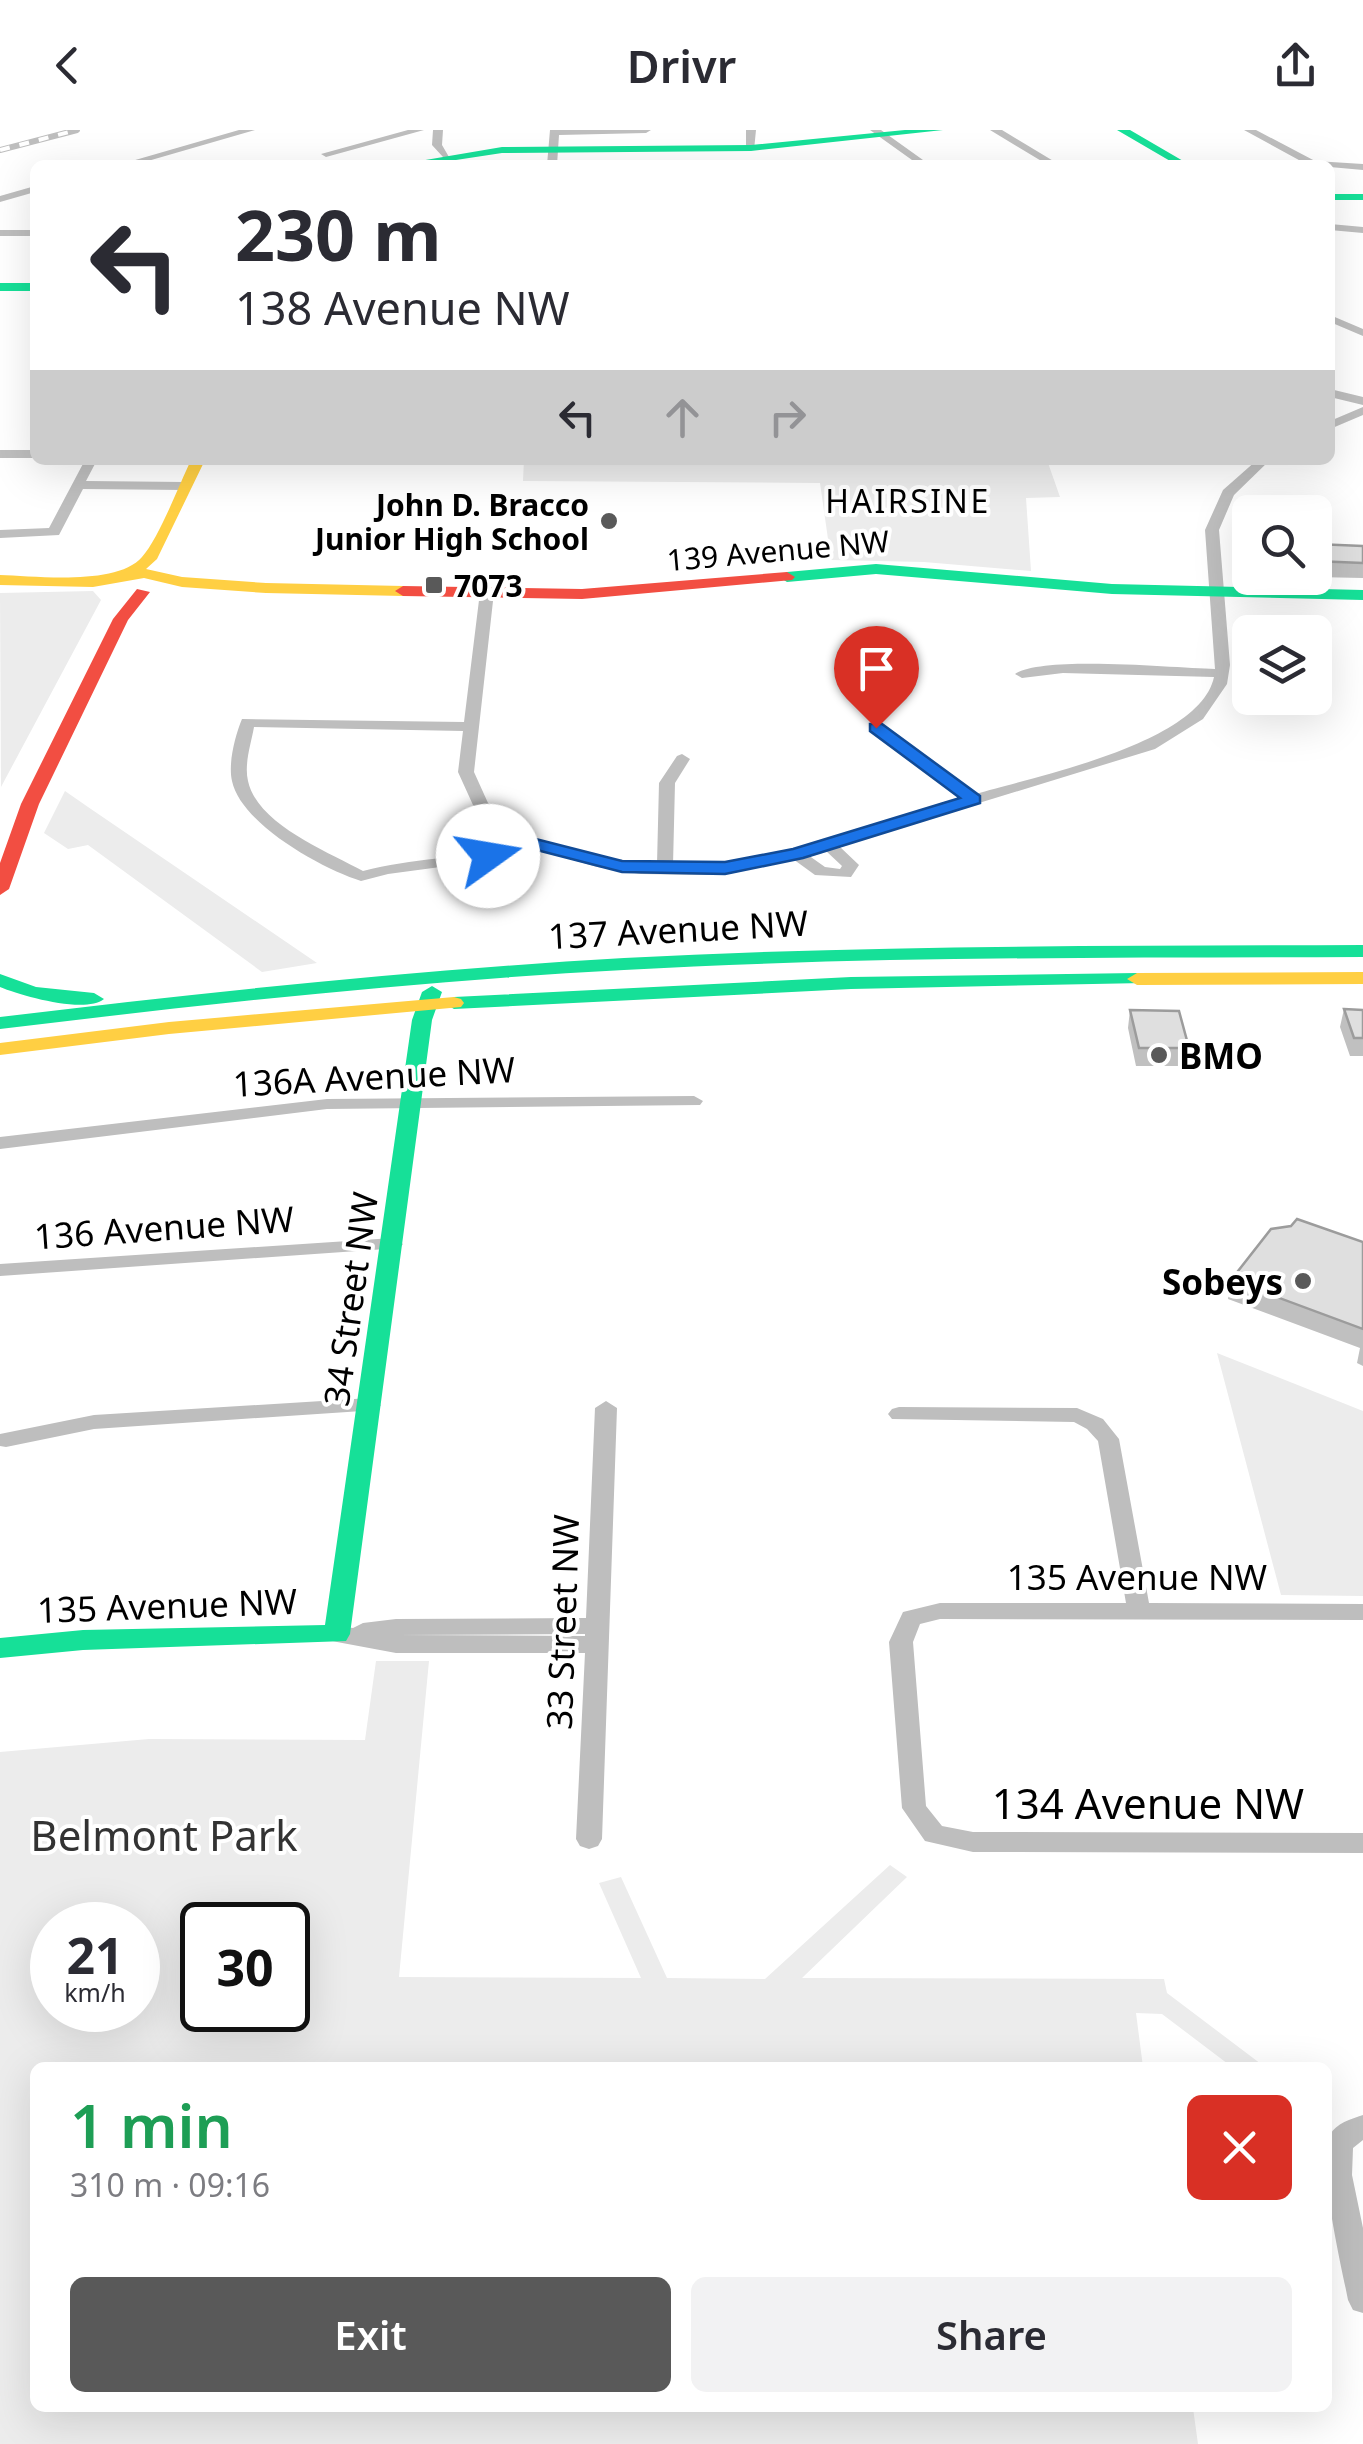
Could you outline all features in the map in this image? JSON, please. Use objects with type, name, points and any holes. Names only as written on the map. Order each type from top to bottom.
[{"type":"street","points":[[153,160],[250,130]]},
{"type":"street","points":[[326,154],[419,130]]},
{"type":"street","points":[[438,130],[437,146],[446,156]]},
{"type":"street","points":[[426,160],[646,130]]},
{"type":"street","points":[[554,144],[938,130]]},
{"type":"street","points":[[994,130],[1046,160]]},
{"type":"street","points":[[1122,130],[1176,160]]},
{"type":"street","points":[[1250,130],[1306,160]]},
{"type":"street","points":[[878,134],[917,160]]},
{"type":"street","points":[[1335,166],[1363,168]]},
{"type":"street","points":[[0,198],[30,190]]},
{"type":"street","points":[[1335,194],[1363,194]]},
{"type":"street","points":[[1335,227],[1363,230]]},
{"type":"street","points":[[0,233],[30,233]]},
{"type":"street","points":[[0,283],[30,283]]},
{"type":"street","points":[[1335,320],[1363,333]]},
{"type":"street","points":[[1335,394],[1363,401]]},
{"type":"street","points":[[1335,423],[1363,411]]},
{"type":"street","points":[[0,454],[30,454]]},
{"type":"street","points":[[0,534],[54,532],[89,465]]},
{"type":"street","points":[[0,889],[8,834],[100,668],[196,465]]},
{"type":"street","points":[[487,592],[466,772],[472,792],[493,817],[532,843],[597,862],[665,870],[725,868],[796,854],[1131,753],[1168,736],[1206,708],[1222,674],[1211,543],[1215,518],[1236,484],[1258,465]]},
{"type":"street","points":[[79,485],[185,486]]},
{"type":"street","name":"139 Avenue NW","points":[[0,580],[640,592],[814,571],[876,568],[1087,588],[1363,595]]},
{"type":"street","points":[[1022,674],[1064,669],[1222,674]]},
{"type":"street","points":[[470,727],[247,722],[239,782],[254,806],[280,830],[361,876],[386,868],[500,854],[532,843]]},
{"type":"street","points":[[876,728],[974,799]]},
{"type":"street","points":[[665,870],[667,783],[682,759]]},
{"type":"street","points":[[796,854],[822,872],[846,874],[851,865],[827,844]]},
{"type":"street","name":"137 Avenue NW","points":[[0,1023],[151,1002],[439,977],[712,960],[974,953],[1363,951]]},
{"type":"street","name":"137 Avenue NW","points":[[1,1049],[246,1021],[727,987],[962,979],[1363,976]]},
{"type":"street","name":"34 Street NW","points":[[337,1634],[426,1006],[439,977]]},
{"type":"street","points":[[0,980],[33,993],[151,1002]]},
{"type":"street","points":[[0,992],[1,1049]]},
{"type":"street","name":"136A Avenue NW","points":[[0,1143],[327,1104],[694,1101]]},
{"type":"street","name":"136 Avenue NW","points":[[0,1270],[393,1244]]},
{"type":"street","points":[[6,1440],[94,1422],[370,1404]]},
{"type":"street","name":"33 Street NW","points":[[589,1839],[606,1408]]},
{"type":"street","points":[[899,1414],[1057,1414],[1086,1418],[1108,1440],[1139,1611]]},
{"type":"street","name":"135 Avenue NW","points":[[934,1834],[914,1808],[901,1642],[912,1618],[940,1610],[1363,1612]]},
{"type":"street","name":"135 Avenue NW","points":[[0,1648],[84,1640],[337,1634],[396,1644],[596,1636]]},
{"type":"street","name":"134 Avenue NW","points":[[934,1834],[972,1842],[1363,1843]]},
{"type":"street","points":[[1355,2130],[1337,2157],[1363,2300]]},
{"type":"green space","points":[[524,465],[1049,465],[1060,497],[1026,498],[1031,571],[924,562],[831,560],[820,483],[523,481]]},
{"type":"green space","points":[[93,591],[101,600],[1,787],[0,593]]},
{"type":"green space","points":[[65,791],[317,963],[262,972],[88,845],[68,849],[44,833]]},
{"type":"green space","points":[[1217,1353],[1363,1411],[1363,1596],[1281,1595]]},
{"type":"green space","name":"Belmont Park","points":[[376,1661],[429,1661],[399,1977],[641,1978],[599,1883],[621,1877],[667,1978],[765,1979],[890,1865],[907,1877],[802,1978],[1164,1979],[1167,1993],[1258,2062],[1225,2062],[1162,2014],[1136,2013],[1142,2062],[30,2062],[30,2412],[1194,2412],[1198,2444],[0,2444],[0,1752],[149,1739],[365,1740]]},
{"type":"building","points":[[1332,545],[1363,546],[1363,563],[1332,562]]},
{"type":"building","points":[[1344,1009],[1363,1010],[1363,1038],[1354,1038]]},
{"type":"building","points":[[1130,1010],[1179,1011],[1189,1048],[1139,1048]]},
{"type":"building","name":"Sobeys","points":[[1297,1219],[1363,1242],[1363,1329],[1231,1280],[1271,1229],[1291,1226]]},
{"type":"railway","points":[[0,150],[77,130]]},
{"type":"traffic: fast","points":[[435,160],[502,150],[751,148],[938,130]]},
{"type":"traffic: fast","points":[[1122,130],[1176,160]]},
{"type":"traffic: fast","points":[[1335,197],[1363,197]]},
{"type":"traffic: fast","points":[[0,287],[30,287]]},
{"type":"traffic: fast","points":[[787,577],[876,569],[1112,589],[1363,595]]},
{"type":"traffic: fast","points":[[0,1023],[356,984],[624,964],[957,953],[1363,951]]},
{"type":"traffic: fast","points":[[454,1003],[851,983],[1137,979]]},
{"type":"traffic: fast","points":[[0,980],[33,993],[94,999]]},
{"type":"traffic: fast","points":[[0,1648],[83,1640],[337,1634],[422,1020],[432,992]]},
{"type":"traffic: slow","points":[[129,574],[149,559],[196,465]]},
{"type":"traffic: slow","points":[[79,581],[144,573],[182,582],[266,588],[403,591]]},
{"type":"traffic: slow","points":[[0,580],[93,582]]},
{"type":"traffic: slow","points":[[1137,979],[1363,978]]},
{"type":"traffic: slow","points":[[0,1049],[169,1028],[454,1003]]},
{"type":"traffic: jam","points":[[403,591],[582,594],[787,577]]},
{"type":"traffic: jam","points":[[0,889],[30,804],[121,619],[142,592]]},
{"type":"place","name":"John D. Bracco Junior High School","points":[[609,521]]},
{"type":"place","name":"7073","points":[[434,585]]},
{"type":"place","name":"BMO","points":[[1159,1055]]},
{"type":"place","name":"Sobeys","points":[[1303,1281]]},
{"type":"district","name":"HAIRSINE","points":[[908,500]]},
{"type":"route","points":[[488,856],[532,843],[622,866],[665,870],[725,868],[796,854],[974,799],[876,728]]}]
